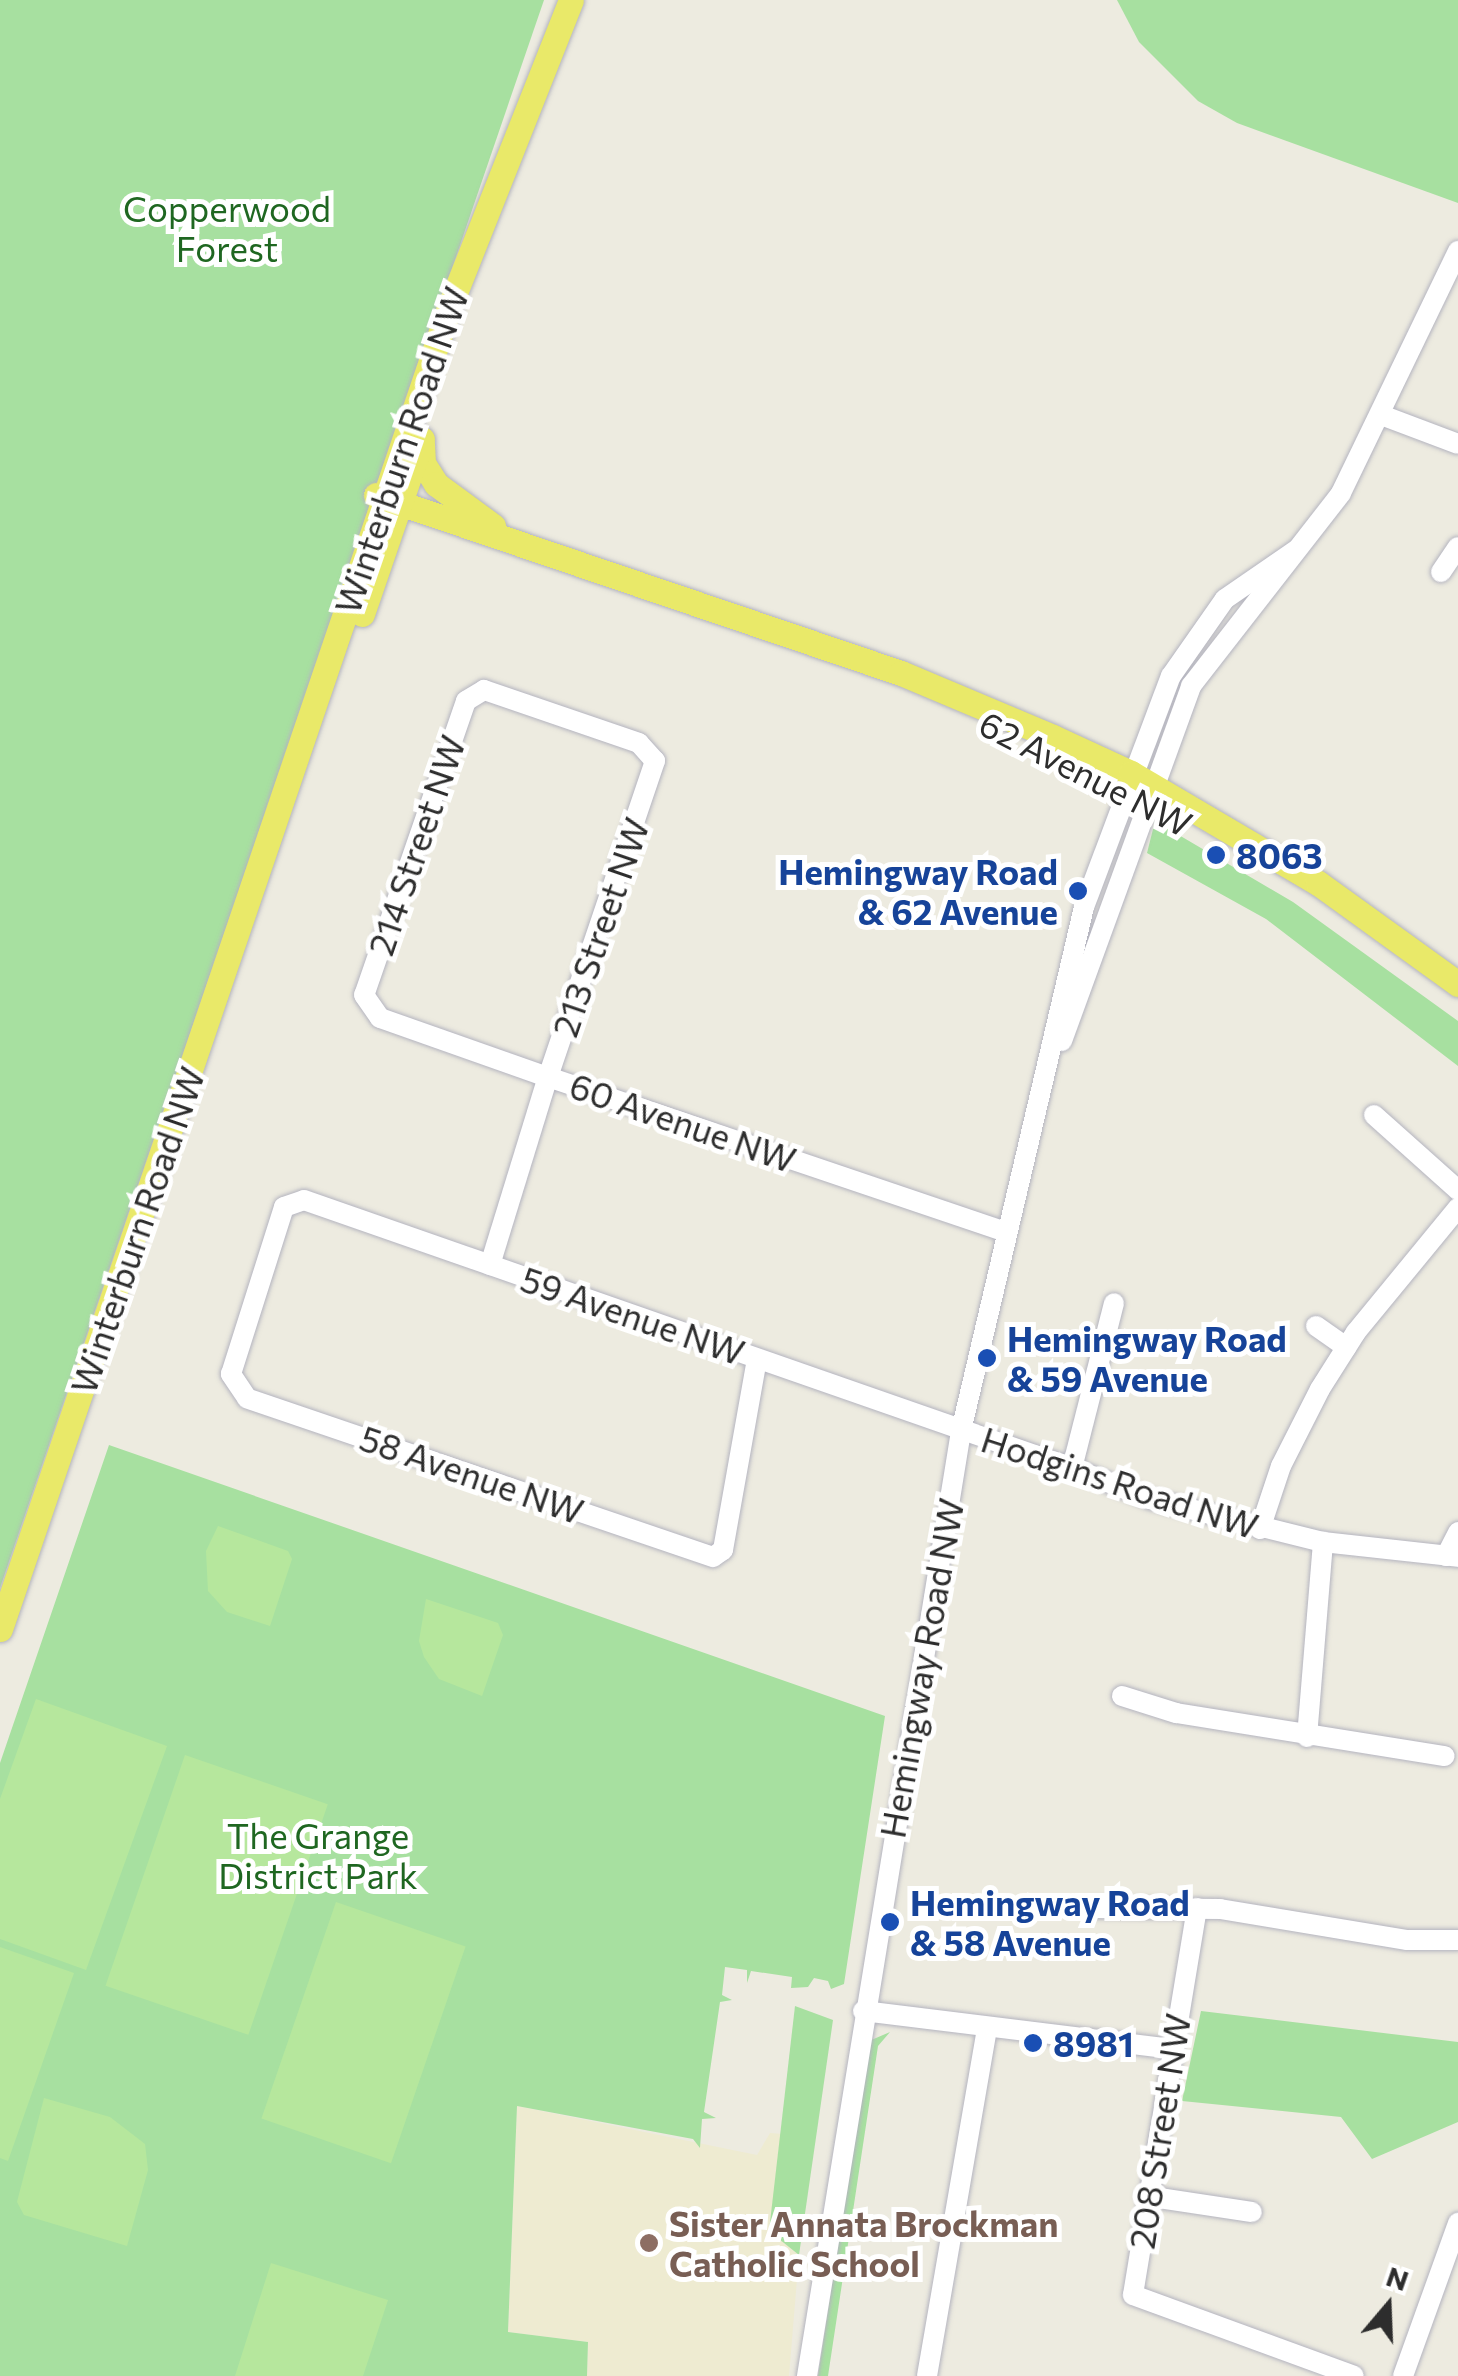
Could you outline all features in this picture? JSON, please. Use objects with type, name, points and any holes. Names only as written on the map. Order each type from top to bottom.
[{"type":"main road","name":"Winterburn Road NW","points":[[387,498],[422,440],[522,131],[570,0]]},
{"type":"main road","name":"Winterburn Road NW","points":[[0,1629],[460,280],[522,131]]},
{"type":"main road","points":[[422,440],[423,463],[436,484],[518,544]]},
{"type":"main road","name":"62 Avenue NW","points":[[387,498],[797,641],[1139,787],[1318,883],[1458,984]]},
{"type":"main road","name":"62 Avenue NW","points":[[1139,787],[1309,896],[1458,1002]]},
{"type":"street","name":"Hemingway Road NW","points":[[807,2376],[863,2011],[961,1431],[1084,907],[1191,686],[1341,494],[1458,251]]},
{"type":"street","points":[[1380,415],[1458,444]]},
{"type":"street","points":[[1441,572],[1458,547]]},
{"type":"street","name":"213 Street NW","points":[[477,692],[639,743],[656,761],[548,1077],[490,1264]]},
{"type":"street","name":"214 Street NW","points":[[365,1002],[466,702],[477,692]]},
{"type":"street","name":"60 Avenue NW","points":[[365,1002],[380,1018],[1006,1232]]},
{"type":"street","points":[[1374,1115],[1458,1190]]},
{"type":"street","name":"59 Avenue NW","points":[[231,1374],[284,1207],[304,1200],[961,1431]]},
{"type":"street","points":[[1260,1529],[1297,1431],[1346,1347],[1458,1208]]},
{"type":"street","points":[[1072,1468],[1114,1303]]},
{"type":"street","points":[[1316,1326],[1346,1347]]},
{"type":"street","name":"58 Avenue NW","points":[[231,1374],[247,1398],[712,1557],[724,1550],[757,1359]]},
{"type":"street","name":"Hodgins Road NW","points":[[961,1431],[1150,1498],[1260,1529],[1323,1542],[1452,1556]]},
{"type":"street","points":[[1452,1556],[1458,1532]]},
{"type":"street","points":[[1307,1736],[1323,1542]]},
{"type":"street","points":[[1122,1696],[1307,1736],[1445,1756]]},
{"type":"street","points":[[1091,1908],[1197,1908],[1406,1940],[1458,1940]]},
{"type":"street","name":"208 Street NW","points":[[1197,1908],[1146,2196],[1133,2295],[1354,2376]]},
{"type":"street","points":[[863,2011],[1172,2048]]},
{"type":"street","points":[[927,2376],[987,2028]]},
{"type":"street","points":[[1146,2196],[1252,2212]]},
{"type":"street","points":[[1403,2376],[1458,2224]]},
{"type":"shaded area","name":"Sister Annata Brockman Catholic School","points":[[517,2106],[757,2155],[770,2133],[783,2134],[769,2231],[799,2255],[789,2376],[587,2376],[588,2342],[508,2332]]},
{"type":"green space","name":"Copperwood Forest","points":[[0,0],[544,0],[0,1588]]},
{"type":"green space","points":[[1117,0],[1458,0],[1458,203],[1237,123],[1198,101],[1139,42]]},
{"type":"green space","points":[[1155,821],[1293,902],[1458,1021],[1458,1066],[1266,919],[1147,853]]},
{"type":"green space","name":"The Grange District Park","points":[[109,1445],[885,1716],[844,1984],[831,1989],[828,1981],[814,1978],[808,1987],[791,1988],[792,1977],[751,1971],[747,1983],[747,1970],[725,1967],[722,1995],[732,2000],[720,2002],[704,2112],[716,2118],[702,2119],[700,2148],[693,2139],[517,2106],[508,2332],[588,2342],[587,2376],[0,2376],[0,1763]]},
{"type":"green space","points":[[218,1526],[288,1551],[292,1559],[270,1626],[227,1612],[208,1591],[206,1551]]},
{"type":"green space","points":[[426,1599],[498,1623],[503,1635],[482,1696],[439,1679],[424,1657],[419,1641]]},
{"type":"green space","points":[[36,1699],[167,1746],[86,1970],[0,1939],[0,1799]]},
{"type":"green space","points":[[185,1755],[328,1804],[248,2035],[106,1986]]},
{"type":"green space","points":[[336,1902],[466,1947],[391,2163],[261,2119]]},
{"type":"green space","points":[[0,1947],[74,1973],[8,2161],[0,2158]]},
{"type":"green space","points":[[795,2006],[833,2020],[799,2255],[769,2231]]},
{"type":"green space","points":[[1201,2011],[1458,2042],[1458,2122],[1372,2159],[1341,2117],[1182,2101]]},
{"type":"green space","points":[[890,2032],[878,2046],[828,2376],[818,2376],[869,2041]]},
{"type":"green space","points":[[44,2098],[110,2117],[145,2144],[148,2170],[127,2246],[24,2215],[17,2202]]},
{"type":"green space","points":[[271,2263],[388,2300],[363,2376],[235,2376]]},
{"type":"place","name":"8063","points":[[1216,855]]},
{"type":"place","name":"Hemingway Road & 62 Avenue","points":[[1078,891]]},
{"type":"place","name":"Hemingway Road & 59 Avenue","points":[[987,1358]]},
{"type":"place","name":"Hemingway Road & 58 Avenue","points":[[890,1922]]},
{"type":"place","name":"8981","points":[[1033,2043]]},
{"type":"place","name":"Sister Annata Brockman Catholic School","points":[[649,2243]]}]
